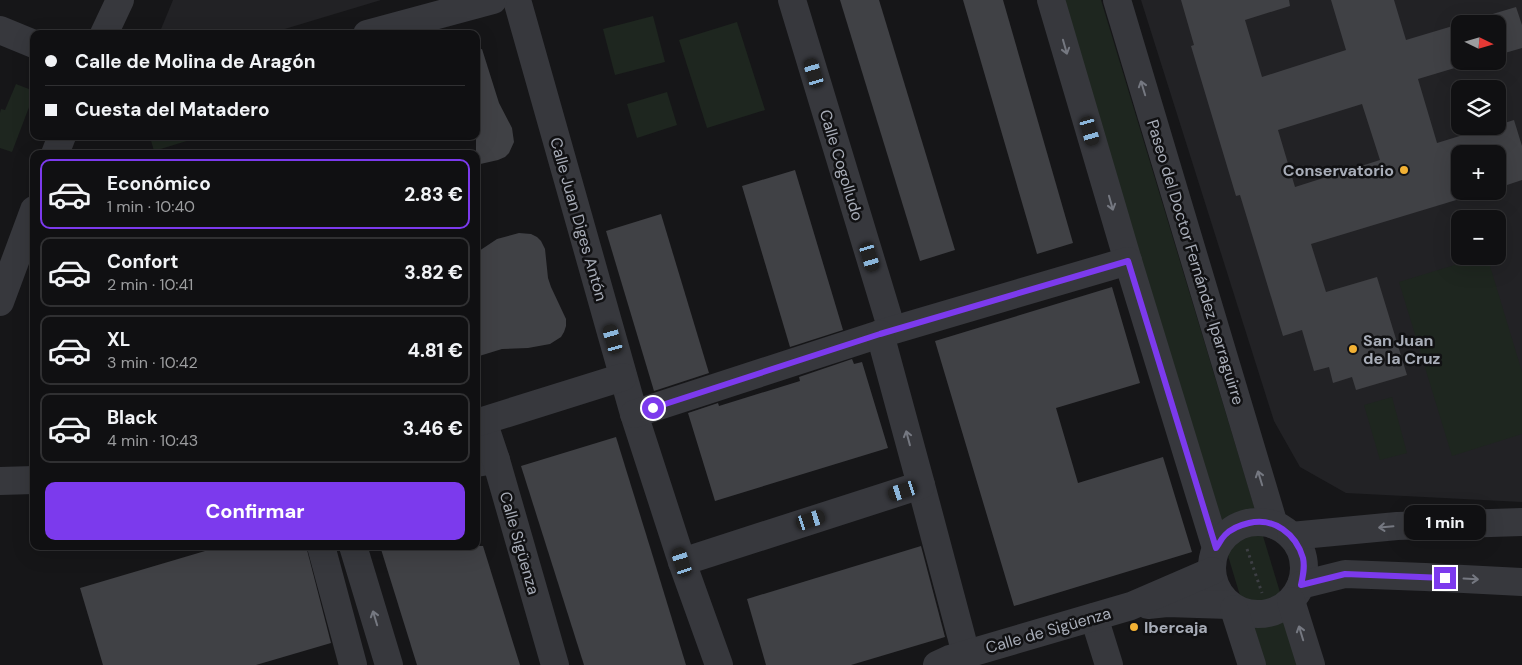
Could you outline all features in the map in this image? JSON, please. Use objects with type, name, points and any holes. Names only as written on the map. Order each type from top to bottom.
[{"type":"street","points":[[106,30],[120,0]]},
{"type":"street","points":[[382,30],[493,0]]},
{"type":"street","name":"Calle Juan Diges Antón","points":[[517,0],[634,414],[682,562],[719,665]]},
{"type":"street","name":"Calle Cogolludo","points":[[792,0],[886,332],[921,485],[966,654]]},
{"type":"street","points":[[1051,0],[1214,559],[1215,586],[1218,593],[1232,607],[1251,614],[1269,614],[1280,609],[1296,593],[1345,574],[1522,582]]},
{"type":"street","name":"Paseo del Doctor Fernández Iparraguirre","points":[[1117,0],[1283,530]]},
{"type":"street","points":[[0,30],[30,42]]},
{"type":"street","points":[[0,302],[30,221]]},
{"type":"street","points":[[634,414],[886,332],[1128,261]]},
{"type":"street","name":"Calle Sigüenza","points":[[555,665],[486,461],[480,422],[623,376]]},
{"type":"street","points":[[0,481],[30,480]]},
{"type":"street","points":[[682,562],[921,485]]},
{"type":"street","points":[[1214,559],[1225,535],[1239,526],[1256,522],[1283,530],[1522,522]]},
{"type":"street","points":[[1283,530],[1299,547],[1303,559],[1304,572],[1296,593],[1311,665]]},
{"type":"street","points":[[322,550],[353,665]]},
{"type":"street","points":[[354,550],[389,665]]},
{"type":"street","name":"Calle de Sigüenza","points":[[1131,606],[1214,559]]},
{"type":"street","name":"Calle de Sigüenza","points":[[937,665],[966,654],[1131,606],[1167,603],[1232,607]]},
{"type":"street","points":[[1232,607],[1252,665]]},
{"type":"street","points":[[1094,617],[1109,665]]},
{"type":"shaded area","points":[[173,0],[381,0],[281,30],[161,30]]},
{"type":"shaded area","points":[[1060,0],[1101,0],[1302,665],[1261,665]]},
{"type":"shaded area","points":[[1141,0],[1522,0],[1522,502],[1346,493],[1300,467],[1274,421]]},
{"type":"shaded area","points":[[653,16],[665,62],[615,75],[603,29]]},
{"type":"shaded area","points":[[737,22],[765,110],[707,128],[679,40]]},
{"type":"shaded area","points":[[16,84],[30,89],[30,105],[12,152],[0,148],[0,113],[1,109],[5,110]]},
{"type":"shaded area","points":[[667,92],[677,125],[637,138],[627,104]]},
{"type":"shaded area","points":[[151,140],[190,140],[157,150],[154,150]]},
{"type":"shaded area","points":[[1455,265],[1490,265],[1522,372],[1522,434],[1452,456],[1399,282]]},
{"type":"shaded area","points":[[1392,397],[1407,453],[1380,460],[1364,405]]},
{"type":"building","points":[[840,0],[879,0],[955,250],[920,261]]},
{"type":"building","points":[[963,0],[1003,0],[1073,243],[1037,254]]},
{"type":"building","name":"Conservatorio","points":[[1181,0],[1289,0],[1290,6],[1245,20],[1262,77],[1346,50],[1331,0],[1394,0],[1406,40],[1451,26],[1451,69],[1418,79],[1437,143],[1463,135],[1506,135],[1506,122],[1514,120],[1522,146],[1522,180],[1506,185],[1506,145],[1451,145],[1451,200],[1456,200],[1311,244],[1326,292],[1377,277],[1407,375],[1356,390],[1352,377],[1333,383],[1329,367],[1314,371],[1302,330],[1283,336],[1240,195],[1236,196],[1191,46],[1194,45]],"holes":[[[1362,104],[1380,160],[1295,187],[1278,130]]]},
{"type":"building","name":"Conservatorio","points":[[1516,7],[1522,25],[1522,48],[1506,53],[1506,15],[1489,15]]},
{"type":"building","points":[[480,49],[482,49],[499,103],[512,128],[514,142],[505,157],[480,164],[480,150],[476,150],[476,140],[480,140]]},
{"type":"building","points":[[795,170],[843,330],[790,347],[742,186]]},
{"type":"building","points":[[661,214],[709,373],[654,391],[606,231]]},
{"type":"building","points":[[519,233],[531,234],[541,241],[545,249],[548,278],[566,319],[566,326],[561,337],[550,344],[528,348],[502,349],[480,356],[480,250],[497,239]]},
{"type":"building","points":[[1112,287],[1140,383],[1056,408],[1078,483],[1163,457],[1192,552],[1014,606],[935,341]]},
{"type":"building","points":[[852,359],[854,364],[862,362],[888,448],[715,501],[688,413],[718,403],[719,406],[800,381],[799,377]]},
{"type":"building","points":[[616,437],[686,665],[584,665],[521,466]]},
{"type":"building","points":[[480,546],[483,546],[520,665],[417,665],[381,550],[480,550]]},
{"type":"building","points":[[921,546],[945,637],[851,665],[766,665],[747,599]]},
{"type":"building","points":[[208,550],[307,550],[331,643],[256,665],[103,665],[80,588]]},
{"type":"place","name":"Conservatorio","points":[[1404,170]]},
{"type":"place","name":"San Juan de la Cruz","points":[[1353,349]]},
{"type":"place","name":"Ibercaja","points":[[1134,627]]},
{"type":"route","points":[[653,408],[880,334],[1128,261],[1216,548],[1225,535],[1239,526],[1256,522],[1274,525],[1292,536],[1299,547],[1303,559],[1304,572],[1301,585],[1345,574],[1445,578]]}]
